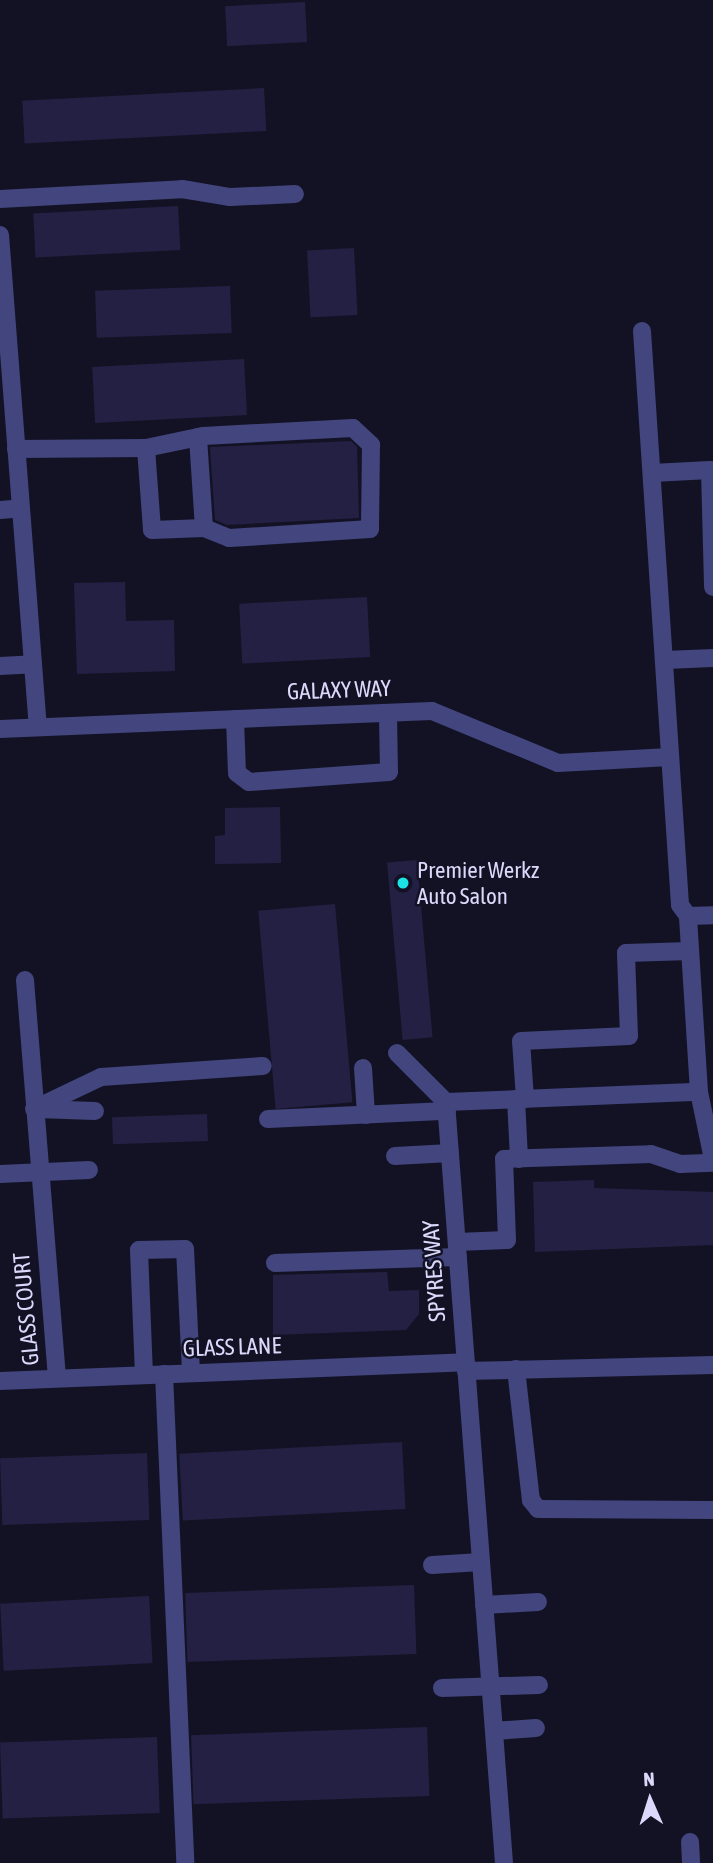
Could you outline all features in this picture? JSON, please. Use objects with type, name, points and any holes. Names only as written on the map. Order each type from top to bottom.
[{"type":"street","points":[[0,199],[182,189],[230,197],[295,194]]},
{"type":"street","points":[[0,235],[5,370],[16,449],[38,727]]},
{"type":"street","points":[[275,1264],[457,1249],[507,1240],[504,1159],[652,1154],[680,1164],[713,1161],[699,1092],[688,916],[680,905],[642,331]]},
{"type":"street","points":[[16,449],[146,447],[198,437],[353,429],[371,445],[374,515],[361,533],[229,538],[204,527],[152,530],[146,447]]},
{"type":"street","points":[[198,437],[204,527]]},
{"type":"street","points":[[652,473],[712,470],[713,587]]},
{"type":"street","points":[[0,509],[21,508]]},
{"type":"street","points":[[665,660],[713,658]]},
{"type":"street","points":[[0,666],[33,664]]},
{"type":"street","name":"GALAXY WAY","points":[[0,729],[432,711],[558,763],[670,757]]},
{"type":"street","points":[[235,719],[237,773],[249,782],[389,772],[388,713]]},
{"type":"street","points":[[688,916],[713,915]]},
{"type":"street","points":[[519,1158],[521,1041],[629,1036],[626,953],[690,951]]},
{"type":"street","name":"GLASS COURT","points":[[25,980],[57,1378]]},
{"type":"street","points":[[397,1053],[446,1107]]},
{"type":"street","points":[[34,1109],[101,1077],[263,1066]]},
{"type":"street","points":[[363,1068],[366,1115]]},
{"type":"street","points":[[268,1119],[366,1115],[520,1099],[699,1092]]},
{"type":"street","name":"SPYRES WAY","points":[[446,1107],[504,1863]]},
{"type":"street","points":[[34,1109],[96,1111]]},
{"type":"street","points":[[395,1156],[450,1153]]},
{"type":"street","points":[[0,1174],[89,1170]]},
{"type":"street","points":[[144,1375],[139,1250],[185,1249],[191,1373]]},
{"type":"street","name":"GLASS LANE","points":[[0,1381],[466,1366],[516,1370],[713,1365]]},
{"type":"street","points":[[516,1370],[531,1500],[538,1509],[713,1510]]},
{"type":"street","points":[[164,1374],[186,1863]]},
{"type":"street","points":[[432,1565],[481,1562]]},
{"type":"street","points":[[484,1605],[538,1602]]},
{"type":"street","points":[[442,1688],[540,1685]]},
{"type":"street","points":[[494,1731],[536,1728]]},
{"type":"street","points":[[690,1842],[691,1863]]},
{"type":"building","points":[[305,2],[307,42],[227,46],[225,6]]},
{"type":"building","points":[[264,88],[266,131],[25,144],[22,101]]},
{"type":"building","points":[[178,206],[180,250],[36,258],[33,214]]},
{"type":"building","points":[[354,248],[358,315],[311,317],[307,250]]},
{"type":"building","points":[[230,286],[232,333],[97,338],[95,291]]},
{"type":"building","points":[[244,359],[247,415],[95,423],[92,367]]},
{"type":"building","points":[[351,441],[357,447],[359,518],[227,525],[215,520],[210,447]]},
{"type":"building","points":[[125,582],[126,621],[174,620],[175,671],[77,674],[74,583]]},
{"type":"building","points":[[367,597],[370,657],[242,664],[239,604]]},
{"type":"building","points":[[280,807],[281,863],[215,864],[215,836],[225,835],[225,808]]},
{"type":"building","points":[[417,860],[433,1037],[403,1040],[387,863]]},
{"type":"building","points":[[335,904],[352,1102],[276,1109],[258,911]]},
{"type":"building","points":[[207,1114],[208,1141],[113,1144],[112,1117]]},
{"type":"building","points":[[594,1180],[594,1188],[713,1192],[713,1245],[535,1252],[533,1182]]},
{"type":"building","points":[[387,1272],[389,1291],[419,1290],[419,1314],[406,1330],[273,1335],[273,1275]]},
{"type":"building","points":[[402,1442],[406,1509],[183,1521],[179,1454]]},
{"type":"building","points":[[147,1453],[149,1520],[2,1525],[0,1458]]},
{"type":"building","points":[[414,1585],[416,1654],[188,1662],[185,1593]]},
{"type":"building","points":[[149,1596],[153,1663],[4,1671],[0,1604]]},
{"type":"building","points":[[427,1727],[429,1796],[194,1804],[191,1735]]},
{"type":"building","points":[[157,1737],[160,1813],[3,1818],[0,1742]]},
{"type":"place","name":"Premier Werkz Auto Salon","points":[[403,883]]}]
